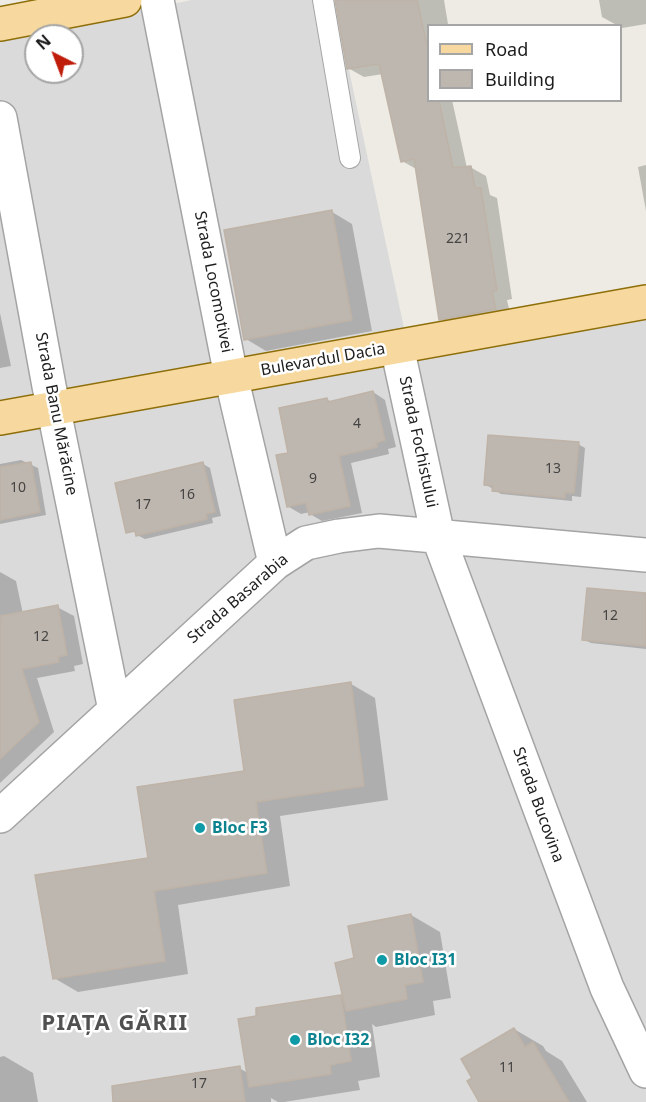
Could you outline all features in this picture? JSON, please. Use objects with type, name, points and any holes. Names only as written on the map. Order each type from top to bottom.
[{"type":"main road","points":[[17,14],[125,0]]},
{"type":"main road","name":"Bulevardul Dacia","points":[[0,418],[646,302]]},
{"type":"street","name":"Strada Locomotivei","points":[[157,0],[231,376],[275,563]]},
{"type":"street","name":"Strada Banu Mărăcine","points":[[0,118],[49,386],[115,710]]},
{"type":"street","name":"Strada Fochistului","points":[[397,347],[438,536]]},
{"type":"street","name":"Strada Basarabia","points":[[0,816],[275,563],[306,543],[379,531],[646,555]]},
{"type":"street","name":"Strada Bucovina","points":[[438,536],[607,988],[646,1071]]},
{"type":"lane","points":[[323,0],[350,158]]},
{"type":"shaded area","points":[[192,0],[334,0],[404,328],[646,294],[646,1102],[0,1102],[0,39],[24,34],[24,84],[84,84],[84,24],[74,24]]},
{"type":"building","points":[[335,0],[417,0],[427,45],[427,102],[439,102],[453,168],[471,166],[475,188],[481,188],[497,290],[492,292],[496,309],[439,320],[414,159],[401,162],[379,64],[347,69]]},
{"type":"building","points":[[332,210],[352,320],[244,340],[224,230]]},
{"type":"building","points":[[373,391],[385,440],[376,443],[377,447],[339,456],[350,506],[309,515],[306,503],[287,507],[276,455],[288,453],[279,408],[327,398],[328,402]]},
{"type":"building","points":[[488,435],[579,442],[574,493],[565,493],[565,498],[492,491],[493,486],[484,485]]},
{"type":"building","points":[[31,462],[40,512],[0,520],[0,467]]},
{"type":"building","points":[[203,462],[215,512],[206,514],[207,519],[136,536],[135,531],[126,533],[115,483]]},
{"type":"building","points":[[587,588],[646,593],[646,646],[582,640]]},
{"type":"building","points":[[58,605],[67,655],[58,657],[59,662],[22,669],[39,722],[0,759],[0,616]]},
{"type":"building","points":[[351,682],[364,786],[256,802],[267,873],[154,891],[165,961],[53,979],[35,875],[148,858],[137,787],[244,771],[234,700]]},
{"type":"building","name":"Bloc I31","points":[[411,914],[423,982],[405,985],[407,999],[346,1011],[335,963],[354,958],[348,926]]},
{"type":"building","name":"Bloc I32","points":[[341,995],[351,1061],[330,1065],[331,1074],[249,1087],[238,1019],[256,1016],[256,1008]]},
{"type":"building","points":[[514,1028],[525,1047],[533,1042],[569,1102],[479,1102],[467,1081],[472,1078],[461,1059]]},
{"type":"building","points":[[240,1066],[245,1102],[113,1102],[112,1086]]},
{"type":"place","name":"Bloc F3","points":[[200,828]]},
{"type":"place","name":"Bloc I31","points":[[382,960]]},
{"type":"place","name":"Bloc I32","points":[[295,1040]]},
{"type":"district","name":"PIAȚA GĂRII","points":[[115,1024]]}]
